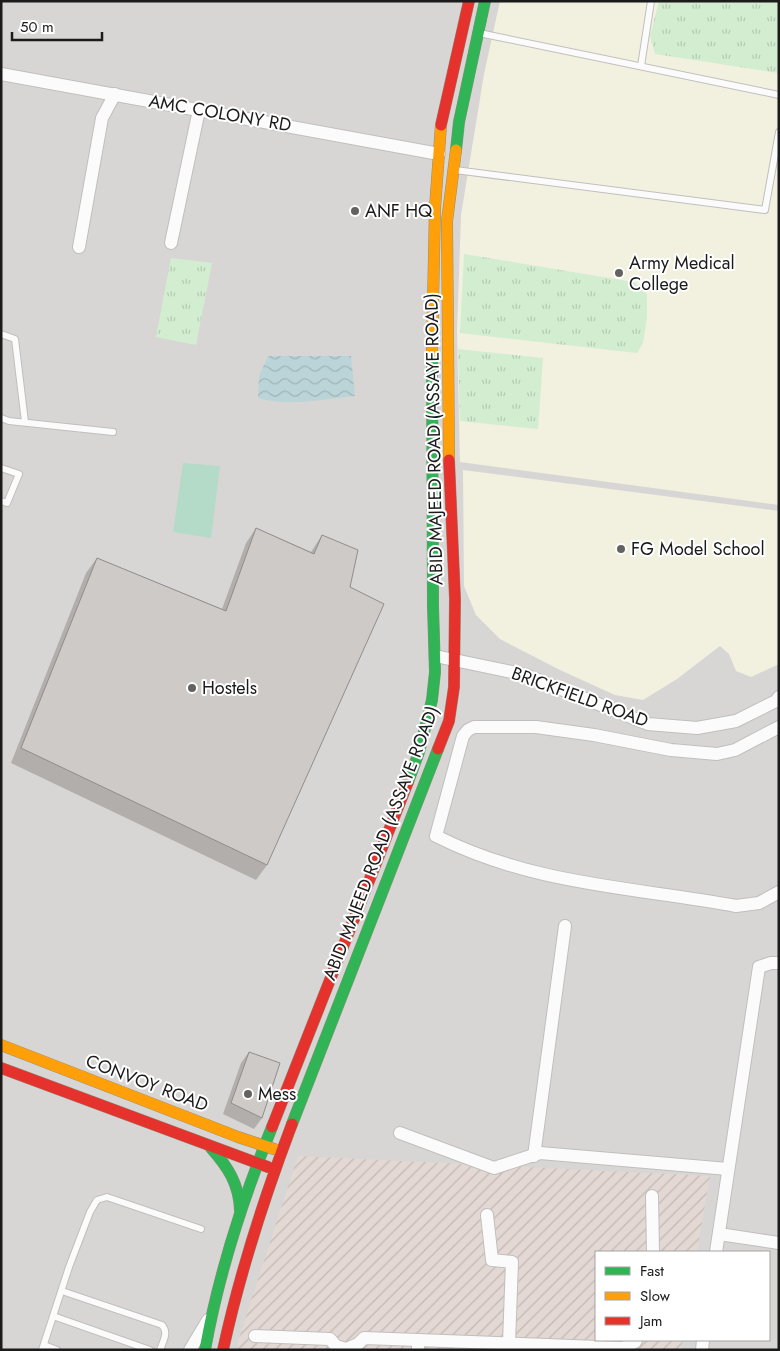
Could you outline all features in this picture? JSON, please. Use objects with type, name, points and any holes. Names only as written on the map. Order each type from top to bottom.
[{"type":"main road","name":"ABID MAJEED ROAD (ASSAYE ROAD)","points":[[205,1350],[211,1316],[264,1146],[419,752],[432,700],[435,656],[433,606],[432,351],[435,208],[441,123],[469,1]]},
{"type":"main road","name":"ABID MAJEED ROAD (ASSAYE ROAD)","points":[[223,1350],[248,1250],[281,1151],[449,721],[454,687],[455,599],[448,436],[447,221],[458,122],[485,1]]},
{"type":"main road","name":"CONVOY ROAD","points":[[1,1045],[281,1151]]},
{"type":"main road","name":"CONVOY ROAD","points":[[1,1068],[275,1169]]},
{"type":"main road","points":[[208,1145],[227,1165],[236,1182],[240,1198],[240,1218]]},
{"type":"street","name":"AMC COLONY RD","points":[[1,74],[439,154]]},
{"type":"street","points":[[79,247],[102,118],[115,94]]},
{"type":"street","points":[[171,243],[199,110]]},
{"type":"street","name":"BRICKFIELD ROAD","points":[[435,656],[526,675],[648,724],[697,728],[736,721],[776,701],[779,697]]},
{"type":"street","points":[[779,727],[735,750],[717,754],[670,750],[594,735],[536,727],[474,727],[463,736],[436,836],[503,862],[552,877],[579,882],[736,906],[760,903],[779,892]]},
{"type":"street","points":[[534,1156],[565,926]]},
{"type":"street","points":[[716,1251],[759,967],[771,963],[779,963]]},
{"type":"street","points":[[400,1133],[494,1168],[540,1153],[728,1168]]},
{"type":"street","points":[[652,1196],[652,1251]]},
{"type":"street","points":[[487,1215],[492,1260],[512,1262],[509,1343]]},
{"type":"street","points":[[719,1234],[779,1243]]},
{"type":"street","points":[[190,1350],[211,1316]]},
{"type":"street","points":[[255,1336],[330,1339],[336,1346],[346,1349],[358,1344],[364,1338],[418,1345],[509,1343],[623,1348],[636,1341]]},
{"type":"lane","points":[[641,66],[651,1]]},
{"type":"lane","points":[[478,32],[779,94]]},
{"type":"lane","points":[[452,170],[765,210],[779,132]]},
{"type":"lane","points":[[1,334],[15,339],[25,422]]},
{"type":"lane","points":[[2,419],[113,432]]},
{"type":"lane","points":[[1,468],[19,474],[7,503],[1,500]]},
{"type":"lane","points":[[57,1350],[43,1348],[90,1212],[97,1200],[106,1197],[201,1229]]},
{"type":"lane","points":[[62,1291],[162,1325],[166,1334],[160,1350]]},
{"type":"lane","points":[[53,1316],[150,1350]]},
{"type":"shaded area","points":[[1,1],[779,1],[779,1350],[1,1350]]},
{"type":"shaded area","name":"Army Medical College","points":[[500,1],[779,1],[779,505],[460,462],[457,332],[461,215],[484,74]]},
{"type":"shaded area","name":"FG Model School","points":[[463,470],[779,511],[779,664],[751,677],[736,671],[729,654],[720,646],[677,679],[643,700],[615,695],[560,670],[500,639],[476,615],[464,586]]},
{"type":"shaded area","points":[[298,1156],[710,1176],[697,1251],[595,1251],[595,1341],[683,1341],[681,1350],[237,1350],[238,1341]]},
{"type":"green space","points":[[659,1],[779,1],[779,73],[655,54],[650,36]]},
{"type":"green space","points":[[464,254],[633,282],[642,288],[647,295],[647,318],[643,343],[637,353],[460,333]]},
{"type":"green space","points":[[171,258],[212,263],[196,345],[156,337]]},
{"type":"green space","points":[[458,349],[543,358],[538,429],[460,421]]},
{"type":"green space","points":[[183,463],[220,466],[211,538],[173,532]]},
{"type":"water","points":[[268,356],[351,356],[355,396],[293,402],[269,401],[258,398],[259,376]]},
{"type":"building","name":"Hostels","points":[[256,528],[314,554],[322,535],[358,550],[350,587],[384,604],[267,865],[21,748],[97,558],[226,611]]},
{"type":"building","name":"Mess","points":[[249,1052],[280,1063],[262,1118],[231,1103]]},
{"type":"traffic: fast","points":[[456,150],[459,122],[485,1]]},
{"type":"traffic: fast","points":[[408,782],[419,752],[432,700],[435,672],[432,351]]},
{"type":"traffic: fast","points":[[292,1124],[438,749]]},
{"type":"traffic: fast","points":[[205,1350],[210,1322],[233,1237],[272,1127]]},
{"type":"traffic: fast","points":[[211,1148],[232,1176],[240,1210]]},
{"type":"traffic: slow","points":[[432,351],[435,208],[441,125]]},
{"type":"traffic: slow","points":[[449,460],[447,221],[456,150]]},
{"type":"traffic: slow","points":[[1,1045],[238,1137],[274,1149]]},
{"type":"traffic: jam","points":[[441,125],[469,1]]},
{"type":"traffic: jam","points":[[438,749],[449,721],[454,687],[455,599],[449,460]]},
{"type":"traffic: jam","points":[[272,1127],[408,782]]},
{"type":"traffic: jam","points":[[1,1068],[268,1167]]},
{"type":"traffic: jam","points":[[223,1350],[253,1236],[292,1124]]},
{"type":"place","name":"ANF HQ","points":[[355,211]]},
{"type":"place","name":"Army Medical College","points":[[619,273]]},
{"type":"place","name":"FG Model School","points":[[621,549]]},
{"type":"place","name":"Hostels","points":[[192,688]]},
{"type":"place","name":"Mess","points":[[248,1094]]}]
